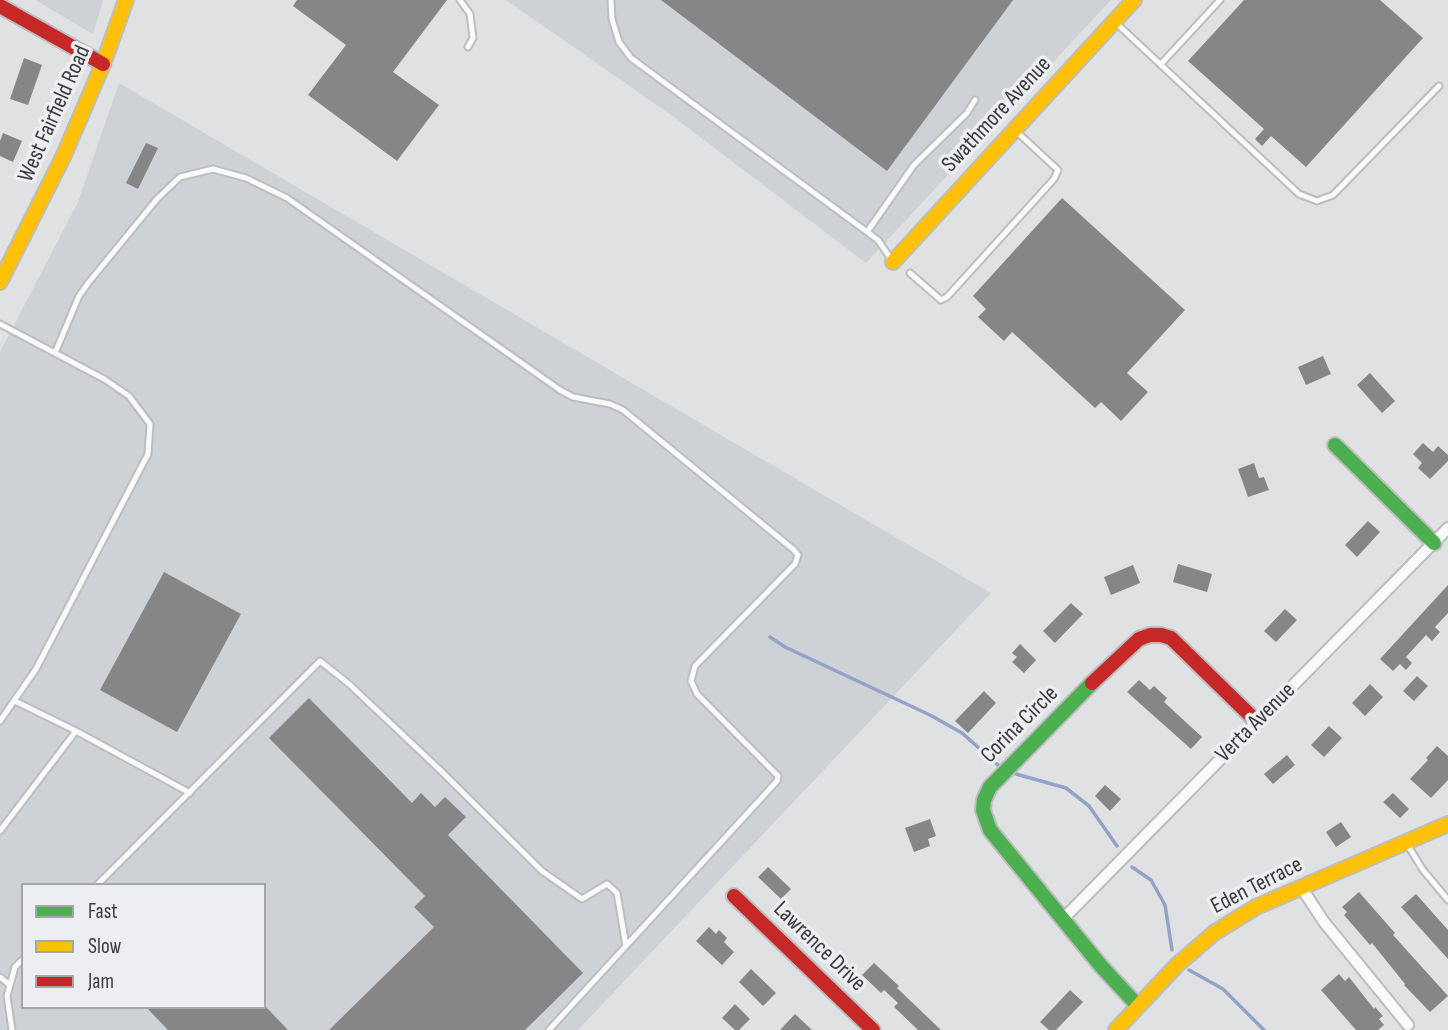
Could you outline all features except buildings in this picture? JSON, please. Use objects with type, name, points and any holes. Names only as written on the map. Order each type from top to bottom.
[{"type":"street","name":"West Fairfield Road","points":[[0,282],[64,155],[103,64],[126,0]]},
{"type":"street","name":"Swathmore Avenue","points":[[893,262],[1134,0]]},
{"type":"street","points":[[0,6],[103,64]]},
{"type":"street","points":[[1335,445],[1434,543]]},
{"type":"street","name":"Verta Avenue","points":[[1064,918],[1448,528]]},
{"type":"street","name":"Corina Circle","points":[[1137,1005],[990,830],[985,821],[984,800],[990,787],[1003,773],[1115,660],[1139,639],[1150,635],[1171,638],[1257,722]]},
{"type":"street","name":"Eden Terrace","points":[[1116,1030],[1177,965],[1214,933],[1256,906],[1407,844],[1448,824]]},
{"type":"street","points":[[1301,887],[1324,922],[1408,1025]]},
{"type":"street","name":"Lawrence Drive","points":[[734,896],[873,1030]]},
{"type":"lane","points":[[460,0],[470,14],[473,38],[468,47]]},
{"type":"lane","points":[[611,0],[612,19],[619,42],[631,58],[878,240],[893,262]]},
{"type":"lane","points":[[1161,64],[1220,0]]},
{"type":"lane","points":[[1114,21],[1299,194],[1317,201],[1334,195],[1439,86]]},
{"type":"lane","points":[[867,232],[914,165],[967,113],[975,100]]},
{"type":"lane","points":[[910,273],[942,300],[947,297],[1054,179],[1059,170],[1015,130]]},
{"type":"lane","points":[[55,353],[79,296],[156,198],[180,177],[213,169],[246,178],[287,198],[560,390],[573,397],[610,404],[623,410],[798,555],[795,564],[695,666],[691,681],[697,694],[778,776],[777,781],[549,1030]]},
{"type":"lane","points":[[0,324],[104,379],[128,396],[150,424],[148,454],[36,669],[0,720]]},
{"type":"lane","points":[[99,883],[320,661],[349,684],[542,871],[582,899],[607,884],[617,893],[626,946]]},
{"type":"lane","points":[[15,701],[190,793]]},
{"type":"lane","points":[[0,831],[76,731]]},
{"type":"lane","points":[[1407,844],[1423,870],[1448,900]]},
{"type":"lane","points":[[12,1030],[7,996],[15,967],[21,961]]},
{"type":"lane","points":[[0,977],[10,985]]},
{"type":"shaded area","points":[[35,0],[103,0],[93,34]]},
{"type":"shaded area","points":[[506,0],[1111,0],[866,263],[671,115]]},
{"type":"shaded area","points":[[119,83],[991,593],[578,1030],[0,1030],[0,352],[78,202]]},
{"type":"waterway","points":[[770,637],[785,647],[930,715],[962,733],[998,765]]},
{"type":"waterway","points":[[1016,774],[1066,788],[1089,806],[1117,846]]},
{"type":"waterway","points":[[1132,867],[1151,880],[1165,905],[1172,950]]},
{"type":"waterway","points":[[1189,970],[1223,989],[1264,1030]]},
{"type":"traffic: fast","points":[[1335,445],[1434,543]]},
{"type":"traffic: fast","points":[[1092,683],[990,787],[983,810],[990,830],[1101,966],[1137,1005]]},
{"type":"traffic: slow","points":[[0,282],[64,155],[103,64],[126,0]]},
{"type":"traffic: slow","points":[[893,262],[1134,0]]},
{"type":"traffic: slow","points":[[1116,1030],[1177,965],[1214,933],[1256,907],[1448,824]]},
{"type":"traffic: jam","points":[[0,6],[103,64]]},
{"type":"traffic: jam","points":[[1092,683],[1139,639],[1161,635],[1171,638],[1257,722]]},
{"type":"traffic: jam","points":[[734,896],[873,1030]]}]
